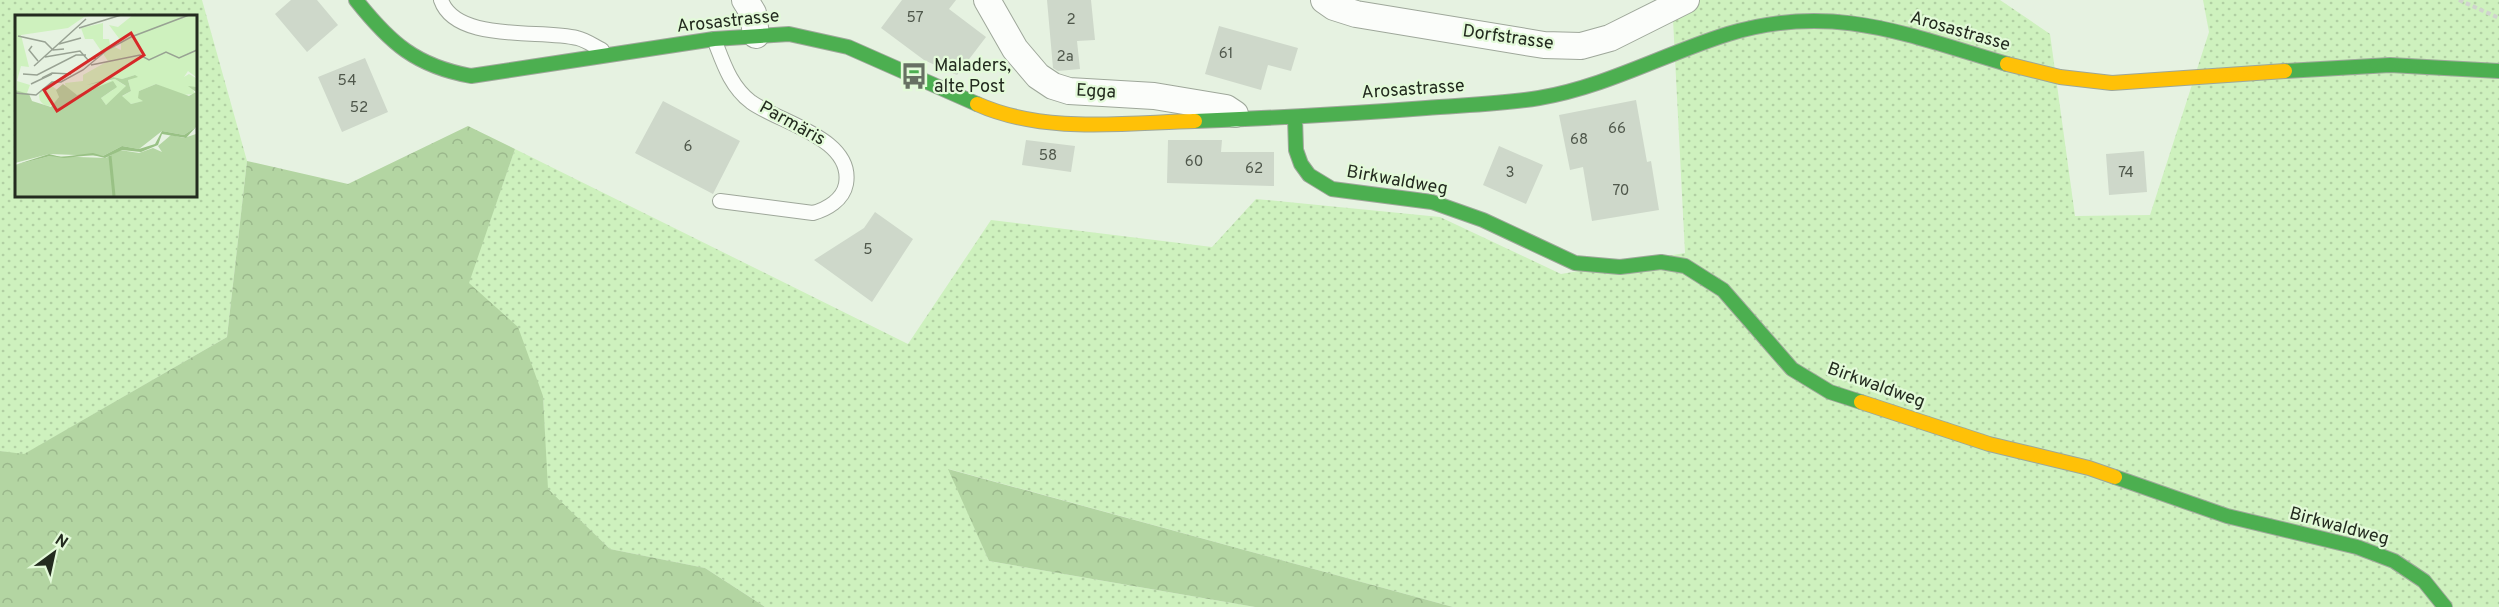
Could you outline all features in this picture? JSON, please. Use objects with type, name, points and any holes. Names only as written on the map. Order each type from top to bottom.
[{"type":"main road","name":"Arosastrasse","points":[[356,0],[388,39],[401,51],[419,62],[453,73],[471,75],[714,39],[789,34],[828,41],[865,54],[965,100],[1030,120],[1066,124],[1295,118],[1505,101],[1563,93],[1611,79],[1785,10],[1811,18],[1855,22],[2035,73],[2099,82],[2142,82],[2367,66],[2455,66],[2499,71]]},
{"type":"main road","name":"Birkwaldweg","points":[[1295,118],[1296,150],[1301,164],[1309,175],[1332,189],[1432,202],[1483,220],[1551,254],[1575,262],[1620,267],[1661,262],[1685,266],[1706,276],[1723,290],[1792,369],[1830,392],[1989,444],[2089,468],[2227,516],[2366,550],[2394,561],[2424,581],[2445,607]]},
{"type":"street","points":[[745,0],[753,12],[756,35]]},
{"type":"street","name":"Egga","points":[[987,0],[1015,49],[1038,76],[1053,86],[1069,91],[1154,96],[1226,108],[1246,120]]},
{"type":"street","name":"Dorfstrasse","points":[[1324,0],[1334,7],[1356,14],[1544,45],[1581,46],[1610,38],[1686,0]]},
{"type":"lane","points":[[441,0],[453,18],[483,30],[578,38],[612,55]]},
{"type":"lane","name":"Parmäris","points":[[714,39],[726,73],[751,101],[835,149],[847,175],[846,187],[839,199],[826,209],[813,213],[720,201]]},
{"type":"path","points":[[2459,0],[2499,18]]},
{"type":"green space","points":[[0,0],[202,0],[247,161],[227,337],[23,455],[0,451]]},
{"type":"green space","points":[[1672,0],[2000,0],[2050,34],[2075,216],[2150,215],[2209,32],[2203,0],[2499,0],[2499,607],[1453,607],[949,469],[989,561],[1255,607],[765,607],[705,568],[610,549],[547,489],[543,396],[468,283],[515,149],[908,344],[991,220],[1212,247],[1256,199],[1440,217],[1561,274],[1685,253]]},
{"type":"green space","points":[[468,126],[515,149],[469,283],[518,327],[543,396],[548,489],[610,549],[705,568],[765,607],[0,607],[0,451],[24,454],[227,337],[247,161],[348,184]]},
{"type":"green space","points":[[948,469],[1453,607],[1255,607],[989,561]]},
{"type":"building","points":[[291,0],[317,0],[338,25],[307,52],[275,14]]},
{"type":"building","points":[[902,0],[956,0],[949,9],[986,37],[957,75],[924,60],[881,28]]},
{"type":"building","points":[[1047,0],[1091,0],[1095,40],[1077,41],[1080,69],[1058,71],[1053,68]]},
{"type":"building","points":[[1219,26],[1298,48],[1291,71],[1268,65],[1261,90],[1205,74]]},
{"type":"building","points":[[365,58],[388,112],[342,132],[318,77]]},
{"type":"building","points":[[1636,100],[1647,162],[1651,161],[1659,210],[1592,221],[1583,167],[1570,170],[1559,115]]},
{"type":"building","points":[[663,101],[740,141],[713,194],[635,153]]},
{"type":"building","points":[[1026,140],[1075,146],[1071,172],[1022,165]]},
{"type":"building","points":[[1168,140],[1222,140],[1221,152],[1274,152],[1274,186],[1167,183]]},
{"type":"building","points":[[1499,146],[1543,165],[1526,204],[1483,185]]},
{"type":"building","points":[[2144,151],[2147,192],[2109,195],[2106,154]]},
{"type":"building","points":[[875,212],[913,239],[872,302],[814,260],[864,228]]},
{"type":"traffic: fast","points":[[356,0],[381,29],[419,59],[452,72],[471,76],[714,39],[789,34],[848,47],[977,104]]},
{"type":"traffic: fast","points":[[1195,121],[1368,112],[1539,98],[1611,78],[1728,34],[1766,25],[1802,21],[1869,26],[1902,33],[2007,64]]},
{"type":"traffic: fast","points":[[2285,71],[2390,65],[2499,71]]},
{"type":"traffic: fast","points":[[1295,118],[1296,150],[1301,164],[1309,175],[1332,189],[1432,202],[1483,220],[1575,263],[1620,267],[1661,262],[1685,266],[1723,290],[1792,369],[1830,392],[1861,402]]},
{"type":"traffic: fast","points":[[2115,477],[2227,516],[2357,547],[2394,561],[2424,581],[2445,607]]},
{"type":"traffic: slow","points":[[2007,64],[2060,77],[2112,83],[2285,71]]},
{"type":"traffic: slow","points":[[977,104],[1029,120],[1056,123],[1112,124],[1195,121]]},
{"type":"traffic: slow","points":[[1861,402],[1989,444],[2089,468],[2115,477]]},
{"type":"place","name":"Maladers, alte Post","points":[[914,76]]}]
